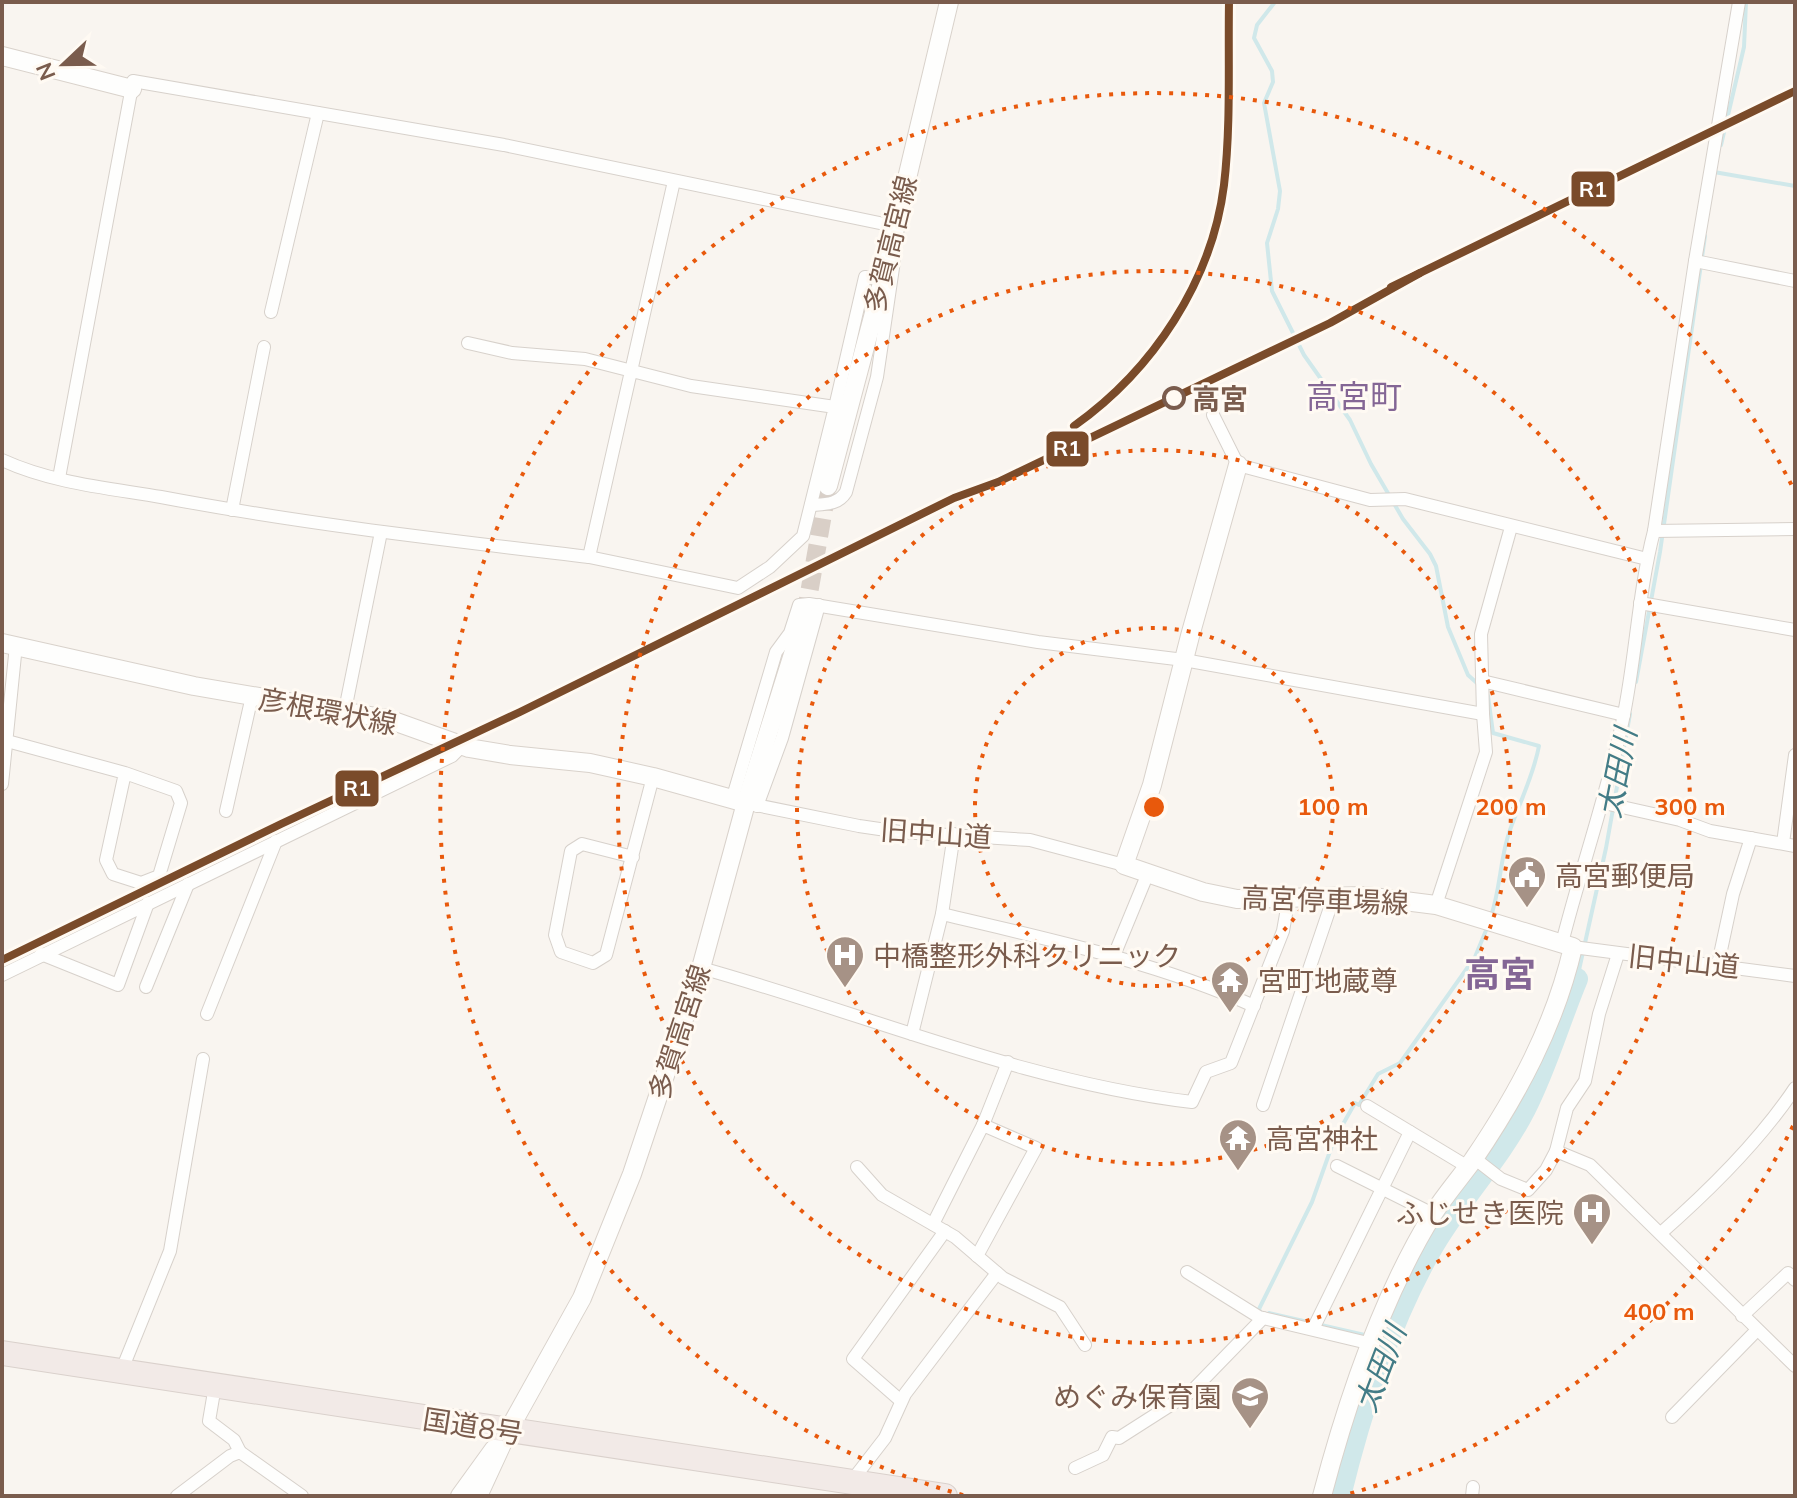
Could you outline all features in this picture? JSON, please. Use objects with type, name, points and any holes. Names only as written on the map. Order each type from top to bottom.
[{"type":"highway","name":"国道8号","points":[[2,1353],[945,1496]]},
{"type":"main road","name":"多賀高宮線","points":[[828,486],[883,279],[949,2]]},
{"type":"main road","points":[[2,56],[132,89]]},
{"type":"main road","points":[[1124,865],[1152,785],[1238,465]]},
{"type":"main road","name":"多賀高宮線","points":[[508,1431],[582,1298],[632,1174],[701,968],[745,803],[812,610]]},
{"type":"main road","name":"彦根環状線","points":[[10,645],[108,669],[388,719],[462,746],[510,755],[590,763],[745,803]]},
{"type":"main road","name":"高宮停車場線","points":[[1124,865],[1203,892],[1237,899],[1365,896],[1436,905],[1577,948]]},
{"type":"main road","points":[[1322,1496],[1340,1428],[1395,1287],[1433,1214],[1472,1162],[1514,1097],[1537,1052],[1577,948]]},
{"type":"main road","points":[[460,1496],[508,1431]]},
{"type":"main road","points":[[478,1496],[508,1431]]},
{"type":"street","points":[[1577,948],[1580,870],[1604,803],[1624,715],[1739,2]]},
{"type":"street","points":[[59,478],[133,81],[504,145],[893,232],[895,252],[891,293],[877,377],[846,492],[842,499],[834,503],[811,505]]},
{"type":"street","points":[[271,312],[318,113]]},
{"type":"street","points":[[589,557],[674,181]]},
{"type":"street","points":[[1695,261],[1795,281]]},
{"type":"street","points":[[2,460],[26,471],[232,510],[589,557],[738,588],[770,567],[803,536],[865,277],[883,279]]},
{"type":"street","points":[[468,343],[512,353],[585,359],[691,386],[835,407]]},
{"type":"street","points":[[232,510],[264,347]]},
{"type":"street","points":[[1213,415],[1238,465],[1370,500],[1405,499],[1647,559]]},
{"type":"street","points":[[1436,905],[1486,752],[1481,634],[1511,527]]},
{"type":"street","points":[[1654,531],[1795,529]]},
{"type":"street","points":[[345,710],[381,532]]},
{"type":"street","points":[[1640,603],[1795,630]]},
{"type":"street","points":[[812,610],[1184,660],[1483,714]]},
{"type":"street","points":[[2,784],[15,655],[10,645]]},
{"type":"street","points":[[1482,681],[1624,715]]},
{"type":"street","points":[[226,811],[252,696]]},
{"type":"street","points":[[7,741],[125,773],[176,791],[181,803],[159,876],[141,883],[113,874],[106,860],[125,773]]},
{"type":"street","points":[[2,975],[452,756],[462,746]]},
{"type":"street","points":[[1604,803],[1680,820],[1710,831],[1789,845],[1795,755]]},
{"type":"street","points":[[633,857],[582,844],[571,851],[555,935],[561,952],[593,963],[606,955],[633,857],[653,777]]},
{"type":"street","name":"旧中山道","points":[[745,803],[900,832],[1030,840],[1124,865]]},
{"type":"street","points":[[912,1034],[942,914],[954,834]]},
{"type":"street","points":[[1718,964],[1733,894],[1751,838]]},
{"type":"street","points":[[207,1014],[276,841]]},
{"type":"street","points":[[1113,958],[1148,873]]},
{"type":"street","points":[[146,987],[188,884]]},
{"type":"street","points":[[1263,1105],[1334,896]]},
{"type":"street","points":[[701,968],[1008,1062],[1146,1097],[1192,1102],[1206,1072],[1231,1063],[1283,931],[1289,897]]},
{"type":"street","points":[[41,954],[118,985],[148,903]]},
{"type":"street","points":[[942,914],[1079,946],[1210,986],[1254,1006]]},
{"type":"street","name":"旧中山道","points":[[1577,948],[1795,976]]},
{"type":"street","points":[[1367,1106],[1410,1132],[1528,1190],[1546,1170],[1556,1151],[1567,1108],[1585,1081],[1599,1014],[1618,954]]},
{"type":"street","points":[[121,1372],[170,1251],[203,1059]]},
{"type":"street","points":[[933,1224],[983,1125],[1008,1062]]},
{"type":"street","points":[[1661,1233],[1696,1203],[1747,1148],[1795,1088]]},
{"type":"street","points":[[977,1256],[1036,1148],[983,1125]]},
{"type":"street","points":[[1313,1329],[1410,1132]]},
{"type":"street","points":[[1556,1151],[1590,1165],[1795,1366]]},
{"type":"street","points":[[1337,1166],[1433,1214]]},
{"type":"street","points":[[857,1167],[882,1195],[945,1231],[997,1273],[1060,1307],[1085,1345]]},
{"type":"street","points":[[901,1401],[853,1359],[945,1231]]},
{"type":"street","points":[[1187,1272],[1263,1318],[1372,1344]]},
{"type":"street","points":[[851,1482],[885,1438],[901,1401],[997,1273]]},
{"type":"street","points":[[1742,1316],[1793,1273]]},
{"type":"street","points":[[1075,1468],[1103,1455],[1112,1437],[1119,1438],[1191,1392],[1263,1318]]},
{"type":"street","points":[[1672,1417],[1757,1330]]},
{"type":"street","points":[[215,1386],[209,1421],[234,1440],[240,1452],[302,1496]]},
{"type":"street","points":[[177,1496],[194,1491],[230,1456],[240,1452]]},
{"type":"waterway","points":[[1275,2],[1257,25],[1254,38],[1272,71],[1273,82],[1264,103],[1280,191],[1278,209],[1267,243],[1272,291],[1304,355],[1350,420],[1403,519],[1430,554],[1436,566],[1448,627],[1468,675],[1478,684]]},
{"type":"waterway","name":"太田川","points":[[1721,145],[1744,47],[1746,2]]},
{"type":"waterway","points":[[1714,172],[1795,186]]},
{"type":"waterway","name":"太田川","points":[[1636,682],[1660,552],[1705,236]]},
{"type":"waterway","points":[[1488,696],[1493,733],[1539,746],[1508,836],[1491,916]]},
{"type":"waterway","name":"太田川","points":[[1577,979],[1606,848],[1630,714]]},
{"type":"waterway","points":[[1260,1311],[1312,1202],[1334,1140],[1355,1103],[1359,1105],[1378,1074],[1400,1063],[1475,957],[1487,928]]},
{"type":"waterway","name":"太田川","points":[[1340,1496],[1366,1402],[1401,1309],[1441,1233],[1515,1128],[1539,1077],[1577,979]]},
{"type":"waterway","points":[[1269,1313],[1369,1336]]},
{"type":"waterway","points":[[1377,1339],[1388,1344]]},
{"type":"tunnel","points":[[805,616],[828,486]]},
{"type":"transit line","name":"R1","points":[[1074,426],[1103,404],[1153,350],[1192,289],[1207,255],[1224,185],[1229,2]]},
{"type":"transit line","name":"R1","points":[[1391,287],[1795,91]]},
{"type":"transit line","name":"R1","points":[[2,960],[520,712],[954,498],[998,482],[1330,323],[1420,273]]},
{"type":"place","name":"高宮","points":[[1174,398]]},
{"type":"place","name":"高宮郵便局","points":[[1527,909]]},
{"type":"place","name":"中橋整形外科クリニック","points":[[845,989]]},
{"type":"place","name":"宮町地蔵尊","points":[[1230,1014]]},
{"type":"place","name":"高宮神社","points":[[1238,1172]]},
{"type":"place","name":"ふじせき医院","points":[[1592,1246]]},
{"type":"place","name":"めぐみ保育園","points":[[1250,1430]]},
{"type":"district","name":"高宮町","points":[[1354,396]]},
{"type":"district","name":"高宮","points":[[1500,973]]}]
